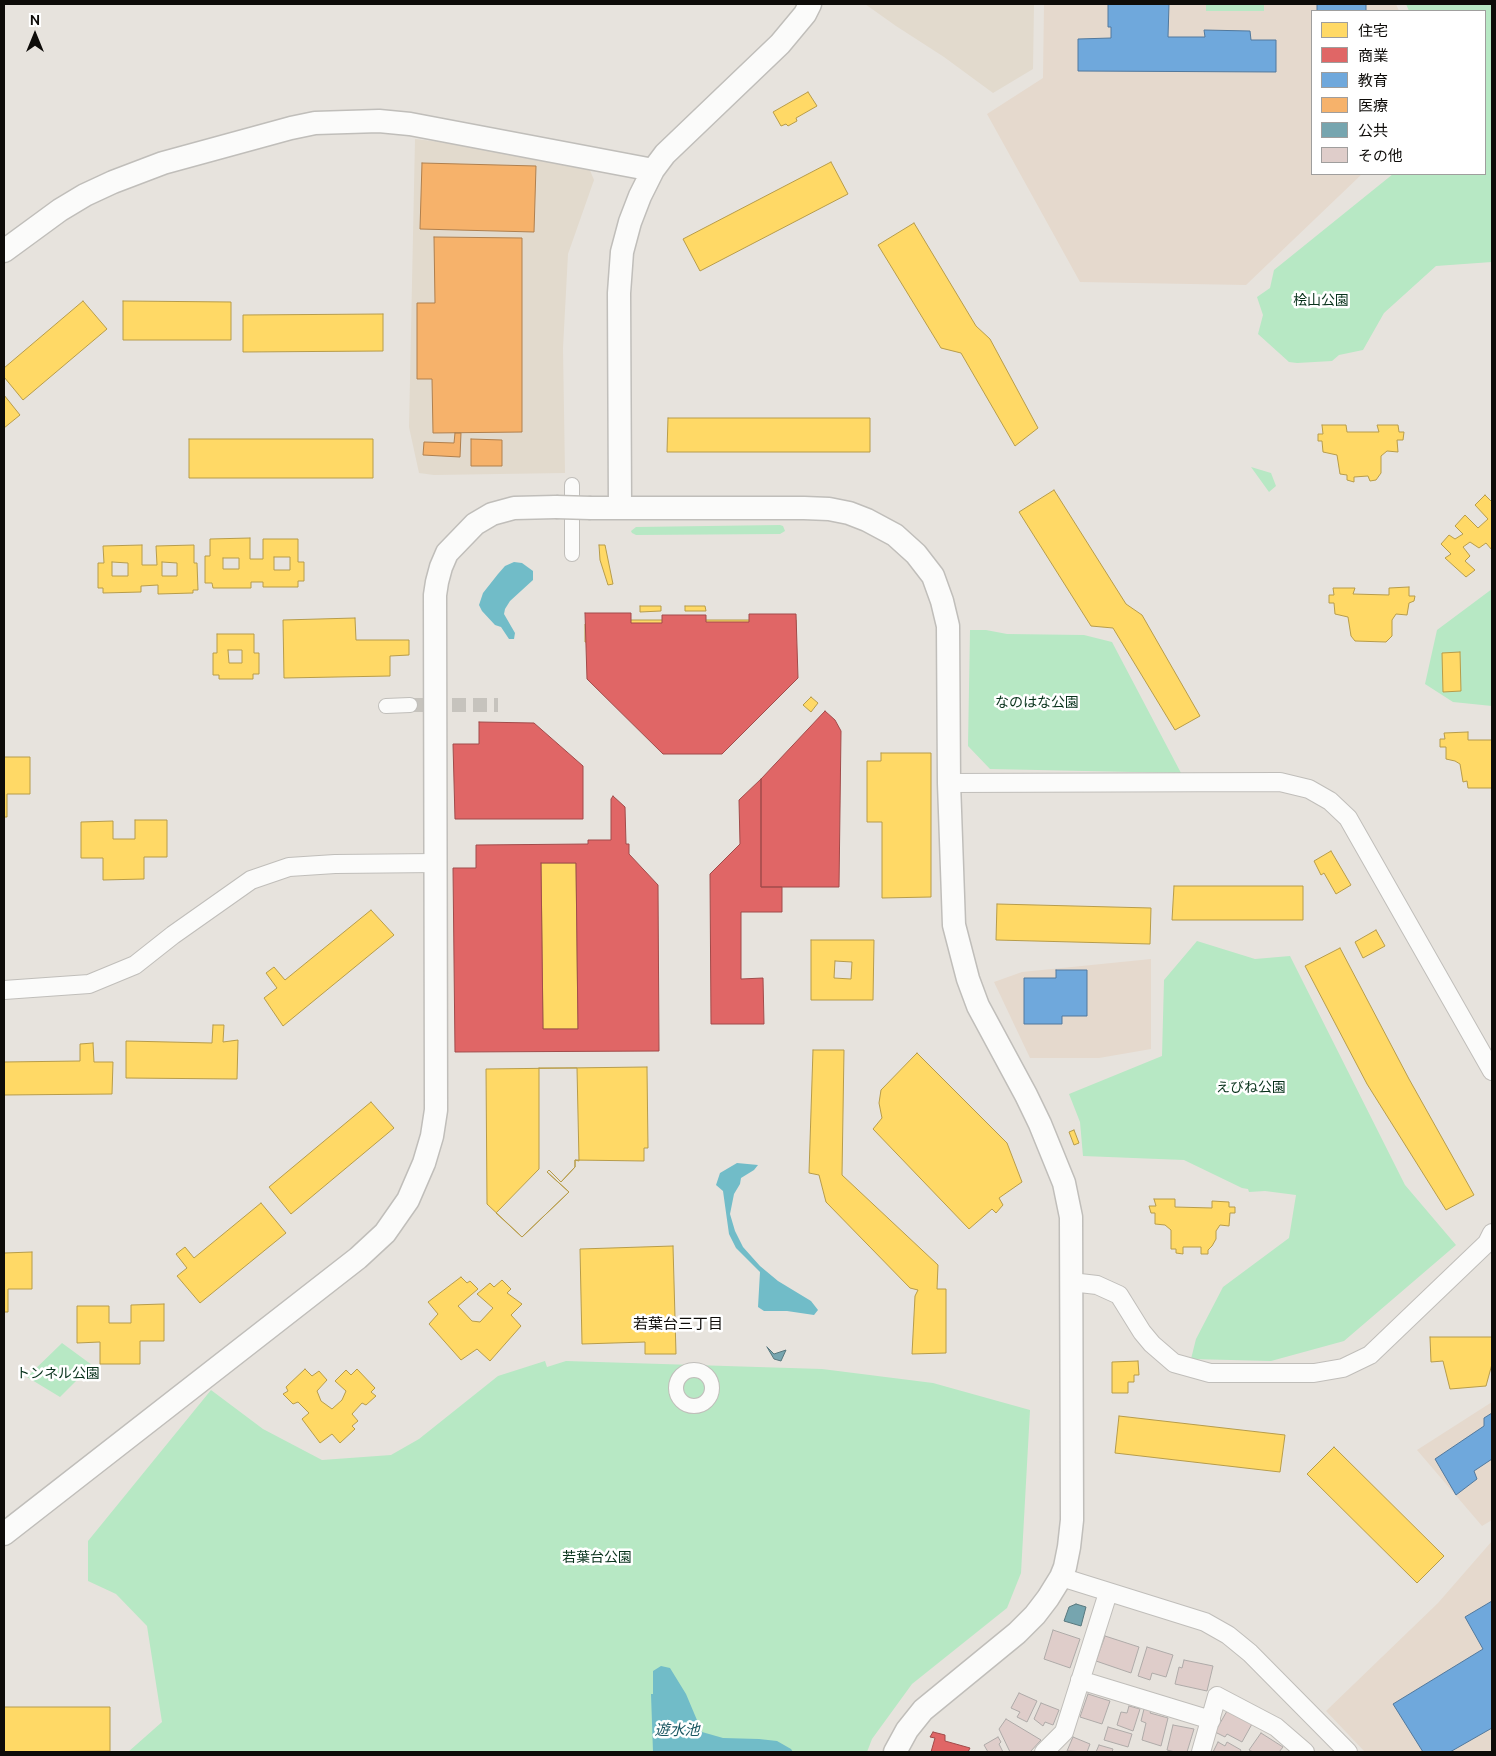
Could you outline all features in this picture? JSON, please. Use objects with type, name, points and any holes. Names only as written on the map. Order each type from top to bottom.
[{"type":"street","points":[[620,508],[620,270],[622,252],[630,222],[653,170],[681,137],[780,44],[805,14],[810,4]]},
{"type":"street","points":[[4,251],[60,210],[85,195],[113,182],[163,163],[315,123],[379,121],[410,124],[653,170]]},
{"type":"street","points":[[572,485],[572,554]]},
{"type":"street","points":[[4,1534],[358,1258],[385,1233],[408,1200],[424,1163],[432,1136],[436,1110],[435,595],[441,567],[448,553],[461,537],[474,524],[492,514],[514,508],[829,509],[849,513],[867,520],[895,536],[916,554],[933,576],[942,601],[948,626],[948,783],[954,925],[978,1006],[1026,1095],[1053,1153],[1064,1183],[1071,1217],[1072,1520],[1069,1547],[1061,1577],[1035,1615],[1017,1633],[923,1710],[907,1730],[895,1752]]},
{"type":"street","points":[[386,706],[410,705]]},
{"type":"street","points":[[948,783],[1280,782],[1309,789],[1330,801],[1348,818],[1492,1071]]},
{"type":"street","points":[[4,990],[89,984],[135,965],[173,935],[251,880],[289,867],[335,864],[436,863]]},
{"type":"street","points":[[1071,1282],[1097,1285],[1119,1295],[1142,1332],[1152,1344],[1174,1363],[1210,1373],[1314,1373],[1342,1368],[1370,1355],[1487,1243],[1492,1233]]},
{"type":"street","points":[[1061,1577],[1205,1622],[1228,1635],[1250,1653],[1348,1752]]},
{"type":"street","points":[[1044,1752],[1064,1732],[1108,1593]]},
{"type":"street","points":[[1080,1680],[1211,1720]]},
{"type":"street","points":[[1201,1752],[1217,1696],[1276,1727],[1305,1752]]},
{"type":"shaded area","points":[[865,4],[1034,4],[1033,69],[993,93],[944,57]]},
{"type":"shaded area","points":[[1044,4],[1396,4],[1399,10],[1311,10],[1311,175],[1361,175],[1246,285],[1080,282],[987,114],[1043,78]]},
{"type":"shaded area","points":[[415,139],[502,149],[589,168],[594,180],[568,254],[563,348],[565,473],[434,475],[419,473],[409,427]]},
{"type":"shaded area","points":[[1151,959],[1151,1049],[1099,1058],[1030,1058],[994,982],[1022,972]]},
{"type":"shaded area","points":[[1492,1402],[1492,1520],[1482,1526],[1417,1450]]},
{"type":"shaded area","points":[[1492,1541],[1492,1752],[1365,1752],[1326,1711],[1438,1603]]},
{"type":"green space","points":[[1206,4],[1264,4],[1264,11],[1206,11]]},
{"type":"green space","name":"桧山公園","points":[[1406,4],[1492,4],[1492,262],[1436,266],[1384,313],[1363,350],[1339,355],[1332,361],[1289,362],[1258,334],[1263,315],[1257,297],[1270,288],[1274,270],[1392,175],[1486,175],[1486,10],[1409,10]]},
{"type":"green space","points":[[1251,467],[1271,473],[1276,486],[1269,492]]},
{"type":"green space","points":[[783,526],[785,531],[780,534],[636,535],[631,531],[636,527]]},
{"type":"green space","points":[[1492,589],[1492,706],[1453,702],[1425,684],[1437,630]]},
{"type":"green space","name":"なのはな公園","points":[[970,630],[986,630],[1007,634],[1084,635],[1112,642],[1181,773],[990,769],[968,746]]},
{"type":"green space","name":"えびね公園","points":[[1197,941],[1255,959],[1290,956],[1405,1185],[1456,1245],[1344,1341],[1271,1361],[1191,1359],[1196,1339],[1223,1287],[1289,1238],[1296,1195],[1265,1191],[1249,1192],[1248,1189],[1242,1188],[1184,1160],[1083,1156],[1080,1122],[1069,1094],[1162,1056],[1164,980]]},
{"type":"green space","name":"トンネル公園","points":[[62,1343],[92,1365],[60,1397],[27,1377]]},
{"type":"green space","name":"若葉台公園","points":[[545,1361],[547,1367],[566,1361],[822,1369],[933,1383],[1030,1410],[1021,1573],[1007,1608],[912,1684],[872,1739],[867,1752],[128,1752],[162,1722],[147,1626],[116,1594],[88,1581],[88,1541],[211,1390],[263,1429],[322,1460],[391,1455],[419,1439],[498,1376]]},
{"type":"water","points":[[514,562],[522,563],[533,571],[533,580],[510,601],[505,609],[504,614],[515,633],[514,639],[509,639],[501,627],[495,625],[479,605],[483,593],[498,574],[505,566]]},
{"type":"water","points":[[737,1163],[758,1165],[754,1170],[741,1178],[734,1194],[730,1214],[735,1231],[743,1247],[760,1266],[778,1281],[811,1301],[818,1310],[814,1315],[787,1311],[764,1311],[758,1307],[760,1272],[736,1248],[729,1234],[723,1191],[716,1185],[720,1173]]},
{"type":"water","name":"遊水池","points":[[661,1666],[670,1668],[686,1694],[702,1732],[723,1738],[777,1741],[793,1752],[653,1752],[651,1694],[653,1694],[653,1671]]},
{"type":"building: 住宅","points":[[808,92],[817,106],[796,118],[797,121],[788,126],[786,124],[781,126],[773,112]]},
{"type":"building: 住宅","points":[[831,162],[848,194],[700,271],[683,239]]},
{"type":"building: 住宅","points":[[914,223],[976,326],[990,339],[1038,428],[1015,446],[961,353],[941,348],[878,245]]},
{"type":"building: 住宅","points":[[83,301],[107,329],[23,400],[4,377],[4,368]]},
{"type":"building: 住宅","points":[[123,301],[231,302],[231,340],[123,340]]},
{"type":"building: 住宅","points":[[383,314],[383,351],[243,352],[243,315]]},
{"type":"building: 住宅","points":[[4,395],[20,415],[4,428]]},
{"type":"building: 住宅","points":[[668,418],[870,418],[870,452],[667,452]]},
{"type":"building: 住宅","points":[[1322,425],[1346,425],[1347,432],[1379,432],[1377,425],[1398,425],[1399,432],[1404,432],[1403,440],[1397,440],[1398,452],[1387,451],[1381,456],[1381,473],[1376,480],[1370,481],[1368,476],[1354,477],[1354,482],[1347,480],[1347,475],[1340,474],[1337,455],[1323,452],[1322,441],[1318,441],[1318,434],[1323,434]]},
{"type":"building: 住宅","points":[[189,439],[373,439],[373,478],[189,478]]},
{"type":"building: 住宅","points":[[1054,490],[1126,604],[1142,615],[1200,716],[1175,730],[1113,628],[1091,626],[1019,512]]},
{"type":"building: 住宅","points":[[1485,495],[1492,502],[1492,550],[1486,543],[1479,548],[1470,542],[1463,547],[1470,556],[1465,561],[1475,570],[1466,577],[1445,558],[1451,554],[1441,544],[1449,535],[1455,539],[1463,534],[1455,526],[1465,515],[1478,528],[1488,519],[1475,505]]},
{"type":"building: 住宅","points":[[250,538],[250,559],[263,559],[263,539],[298,539],[298,562],[304,562],[304,581],[298,581],[298,587],[263,587],[263,582],[251,582],[251,588],[213,588],[212,583],[205,583],[205,556],[210,556],[210,539]],"holes":[[[274,557],[290,557],[290,570],[274,570]],[[223,558],[239,558],[239,569],[223,569]]]},
{"type":"building: 住宅","points":[[142,545],[142,565],[157,565],[156,546],[194,545],[194,563],[197,563],[198,590],[193,590],[193,593],[158,594],[158,585],[141,586],[141,592],[103,593],[103,588],[98,588],[98,563],[104,563],[103,546]],"holes":[[[112,562],[128,563],[128,576],[112,576]],[[162,562],[177,563],[177,576],[162,576]]]},
{"type":"building: 住宅","points":[[599,545],[605,545],[613,584],[608,585],[600,560]]},
{"type":"building: 住宅","points":[[1409,587],[1409,596],[1415,596],[1414,601],[1409,603],[1407,615],[1396,614],[1392,620],[1392,636],[1386,642],[1355,641],[1351,636],[1348,617],[1335,614],[1334,603],[1329,603],[1329,595],[1334,595],[1333,588],[1355,588],[1353,594],[1389,595],[1389,588]]},
{"type":"building: 住宅","points":[[640,606],[661,606],[661,611],[640,612]]},
{"type":"building: 住宅","points":[[685,606],[705,606],[706,611],[685,611]]},
{"type":"building: 住宅","points":[[355,618],[356,640],[409,640],[409,655],[390,656],[390,676],[284,678],[283,620]]},
{"type":"building: 住宅","points":[[590,620],[796,620],[796,641],[784,641],[784,653],[597,654],[597,642],[585,642],[585,624],[590,624]]},
{"type":"building: 住宅","points":[[217,634],[254,634],[254,653],[259,653],[259,674],[253,674],[253,679],[219,679],[219,675],[213,675],[213,653],[217,653]],"holes":[[[228,650],[242,650],[242,663],[229,663]]]},
{"type":"building: 住宅","points":[[1460,652],[1461,691],[1443,692],[1442,653]]},
{"type":"building: 住宅","points":[[811,697],[818,703],[811,712],[803,705]]},
{"type":"building: 住宅","points":[[1468,732],[1468,740],[1492,740],[1492,788],[1468,788],[1467,781],[1463,782],[1460,764],[1446,759],[1446,747],[1440,747],[1440,739],[1445,739],[1444,733]]},
{"type":"building: 住宅","points":[[810,739],[834,739],[833,884],[809,884]]},
{"type":"building: 住宅","points":[[881,753],[931,753],[931,897],[882,898],[882,822],[867,822],[867,761],[881,761]]},
{"type":"building: 住宅","points":[[4,757],[30,757],[30,794],[7,794],[7,817],[4,817]]},
{"type":"building: 住宅","points":[[135,820],[167,820],[167,857],[144,857],[144,879],[103,880],[103,858],[81,858],[81,822],[113,821],[113,839],[135,839]]},
{"type":"building: 住宅","points":[[1331,851],[1351,885],[1336,894],[1324,873],[1321,875],[1314,861]]},
{"type":"building: 住宅","points":[[541,863],[576,863],[578,1029],[543,1029]]},
{"type":"building: 住宅","points":[[1174,886],[1303,886],[1303,920],[1172,920]]},
{"type":"building: 住宅","points":[[997,904],[1151,908],[1150,944],[996,940]]},
{"type":"building: 住宅","points":[[371,910],[394,935],[283,1026],[264,998],[277,988],[266,973],[274,967],[285,980]]},
{"type":"building: 住宅","points":[[1376,930],[1385,946],[1363,958],[1355,942]]},
{"type":"building: 住宅","points":[[811,940],[874,940],[873,1000],[811,1000]],"holes":[[[835,961],[852,962],[851,979],[834,978]]]},
{"type":"building: 住宅","points":[[1340,948],[1409,1079],[1474,1195],[1446,1210],[1367,1084],[1305,966]]},
{"type":"building: 住宅","points":[[213,1025],[224,1025],[223,1042],[238,1040],[237,1079],[126,1078],[126,1041],[212,1043]]},
{"type":"building: 住宅","points":[[93,1043],[94,1062],[113,1062],[112,1094],[4,1095],[4,1062],[80,1061],[80,1044]]},
{"type":"building: 住宅","points":[[813,1050],[844,1050],[842,1175],[938,1265],[937,1289],[946,1289],[946,1353],[912,1354],[915,1296],[918,1290],[910,1288],[826,1202],[819,1175],[809,1173]]},
{"type":"building: 住宅","points":[[917,1053],[1007,1143],[1022,1182],[999,1198],[1003,1205],[996,1213],[992,1209],[969,1229],[873,1129],[882,1118],[879,1103],[881,1090]]},
{"type":"building: 住宅","points":[[647,1067],[648,1148],[644,1148],[644,1161],[575,1160],[575,1167],[561,1182],[549,1170],[547,1172],[569,1192],[522,1237],[487,1204],[486,1069]]},
{"type":"building: 住宅","points":[[539,1068],[577,1068],[579,1161],[575,1160],[575,1167],[561,1182],[549,1170],[547,1172],[569,1192],[522,1237],[496,1213],[539,1169]]},
{"type":"building: 住宅","points":[[371,1102],[394,1128],[291,1214],[269,1187]]},
{"type":"building: 住宅","points":[[1074,1130],[1079,1143],[1074,1145],[1069,1132]]},
{"type":"building: 住宅","points":[[1154,1199],[1175,1199],[1175,1207],[1212,1208],[1212,1201],[1229,1202],[1229,1207],[1235,1207],[1235,1213],[1230,1213],[1229,1226],[1220,1225],[1216,1231],[1216,1239],[1208,1250],[1208,1254],[1201,1254],[1201,1247],[1183,1247],[1183,1254],[1176,1253],[1176,1249],[1171,1249],[1171,1230],[1165,1225],[1155,1224],[1155,1213],[1151,1213],[1149,1206],[1156,1206]]},
{"type":"building: 住宅","points":[[261,1203],[286,1233],[200,1303],[177,1276],[187,1268],[176,1254],[185,1247],[194,1258]]},
{"type":"building: 住宅","points":[[673,1246],[676,1354],[645,1354],[645,1342],[582,1344],[580,1249]]},
{"type":"building: 住宅","points":[[32,1252],[32,1289],[8,1289],[8,1312],[4,1312],[4,1253]]},
{"type":"building: 住宅","points":[[461,1277],[467,1283],[470,1281],[478,1289],[458,1306],[472,1321],[480,1322],[493,1308],[477,1294],[490,1283],[494,1287],[502,1280],[511,1289],[507,1293],[522,1304],[511,1315],[521,1326],[490,1361],[477,1349],[461,1360],[429,1324],[438,1314],[428,1302]]},
{"type":"building: 住宅","points":[[164,1304],[164,1341],[140,1341],[140,1364],[100,1364],[100,1342],[77,1343],[77,1306],[109,1306],[109,1323],[131,1323],[131,1305]]},
{"type":"building: 住宅","points":[[1430,1337],[1492,1337],[1492,1364],[1486,1386],[1450,1389],[1443,1361],[1431,1362]]},
{"type":"building: 住宅","points":[[1138,1361],[1139,1375],[1134,1375],[1134,1382],[1128,1382],[1128,1393],[1112,1393],[1112,1362]]},
{"type":"building: 住宅","points":[[305,1369],[312,1376],[319,1371],[327,1380],[317,1391],[321,1401],[332,1409],[342,1400],[346,1391],[335,1381],[346,1370],[351,1375],[357,1369],[375,1388],[371,1392],[376,1396],[366,1405],[362,1403],[352,1414],[358,1421],[352,1426],[355,1429],[340,1443],[332,1434],[320,1443],[302,1419],[309,1413],[298,1402],[293,1404],[283,1394],[288,1391],[286,1387]]},
{"type":"building: 住宅","points":[[1119,1416],[1285,1435],[1280,1472],[1115,1453]]},
{"type":"building: 住宅","points":[[1334,1447],[1444,1556],[1417,1583],[1307,1474]]},
{"type":"building: 住宅","points":[[4,1707],[110,1707],[110,1751],[4,1752]]},
{"type":"building: 商業","points":[[585,613],[631,613],[631,623],[662,623],[662,615],[706,615],[706,622],[749,622],[749,614],[796,614],[798,678],[722,754],[663,754],[587,679]]},
{"type":"building: 商業","points":[[825,711],[835,720],[841,731],[839,887],[761,887],[761,779]]},
{"type":"building: 商業","points":[[479,722],[534,723],[583,766],[583,819],[455,819],[453,744],[479,744]]},
{"type":"building: 商業","points":[[761,779],[761,887],[782,887],[782,912],[741,912],[741,979],[763,978],[764,1024],[711,1024],[710,874],[740,844],[739,800]]},
{"type":"building: 商業","points":[[613,796],[625,807],[626,844],[629,844],[629,854],[658,885],[659,1051],[455,1052],[453,868],[476,868],[476,845],[588,844],[588,840],[611,840],[611,799]],"holes":[[[541,863],[576,863],[578,1029],[543,1029]]]},
{"type":"building: 商業","points":[[933,1732],[945,1735],[945,1741],[970,1748],[968,1752],[931,1752],[935,1738],[930,1737]]},
{"type":"building: 教育","points":[[1108,4],[1169,4],[1168,37],[1205,37],[1204,30],[1250,31],[1251,40],[1276,40],[1276,72],[1078,71],[1078,39],[1111,38],[1111,27],[1108,27]]},
{"type":"building: 教育","points":[[1317,4],[1366,4],[1366,10],[1317,10]]},
{"type":"building: 教育","points":[[1056,970],[1087,970],[1087,1016],[1062,1016],[1062,1024],[1024,1024],[1024,978],[1056,978]]},
{"type":"building: 教育","points":[[1492,1413],[1492,1459],[1474,1471],[1477,1479],[1456,1495],[1435,1459],[1484,1426],[1484,1418]]},
{"type":"building: 教育","points":[[1492,1601],[1492,1728],[1450,1752],[1423,1752],[1393,1704],[1483,1649],[1465,1617]]},
{"type":"building: 医療","points":[[422,163],[536,166],[534,232],[420,229]]},
{"type":"building: 医療","points":[[434,237],[522,238],[522,432],[433,433],[432,379],[417,379],[417,303],[435,303]]},
{"type":"building: 医療","points":[[455,433],[461,433],[460,457],[423,455],[424,442],[454,443]]},
{"type":"building: 医療","points":[[471,439],[502,440],[502,466],[471,466]]},
{"type":"building: 公共","points":[[767,1347],[774,1354],[786,1350],[781,1361],[774,1359]]},
{"type":"building: 公共","points":[[1076,1604],[1086,1607],[1081,1626],[1064,1621],[1069,1607]]},
{"type":"building: その他","points":[[1053,1630],[1080,1639],[1070,1668],[1044,1659]]},
{"type":"building: その他","points":[[1105,1636],[1139,1647],[1131,1673],[1096,1661]]},
{"type":"building: その他","points":[[1147,1647],[1173,1655],[1166,1677],[1152,1673],[1150,1680],[1138,1676]]},
{"type":"building: その他","points":[[1184,1660],[1213,1666],[1207,1691],[1175,1684],[1179,1667],[1182,1668]]},
{"type":"building: その他","points":[[1019,1693],[1037,1701],[1027,1722],[1017,1717],[1020,1712],[1011,1708]]},
{"type":"building: その他","points":[[1088,1694],[1110,1701],[1102,1724],[1080,1717]]},
{"type":"building: その他","points":[[1041,1703],[1059,1710],[1053,1725],[1045,1722],[1043,1726],[1034,1719]]},
{"type":"building: その他","points":[[1129,1706],[1140,1709],[1133,1731],[1117,1725],[1121,1712],[1127,1713]]},
{"type":"building: その他","points":[[1144,1709],[1151,1711],[1150,1713],[1168,1718],[1161,1746],[1142,1740],[1146,1723],[1141,1721]]},
{"type":"building: その他","points":[[1227,1711],[1252,1724],[1242,1742],[1227,1734],[1225,1737],[1215,1732]]},
{"type":"building: その他","points":[[1006,1719],[1041,1740],[1030,1752],[1010,1752],[999,1729]]},
{"type":"building: その他","points":[[1173,1725],[1194,1729],[1187,1752],[1167,1750]]},
{"type":"building: その他","points":[[1108,1727],[1132,1734],[1128,1747],[1104,1740]]},
{"type":"building: その他","points":[[1261,1733],[1283,1747],[1279,1752],[1253,1752],[1249,1750]]},
{"type":"building: その他","points":[[998,1737],[1003,1752],[988,1752],[984,1745]]},
{"type":"building: その他","points":[[1073,1737],[1090,1744],[1087,1752],[1067,1751]]},
{"type":"building: その他","points":[[1218,1742],[1225,1746],[1227,1742],[1241,1750],[1240,1752],[1213,1752]]},
{"type":"building: その他","points":[[1099,1745],[1113,1749],[1112,1752],[1096,1752]]},
{"type":"tunnel","points":[[410,705],[498,705]]},
{"type":"district","name":"若葉台三丁目","points":[[678,1324]]}]
